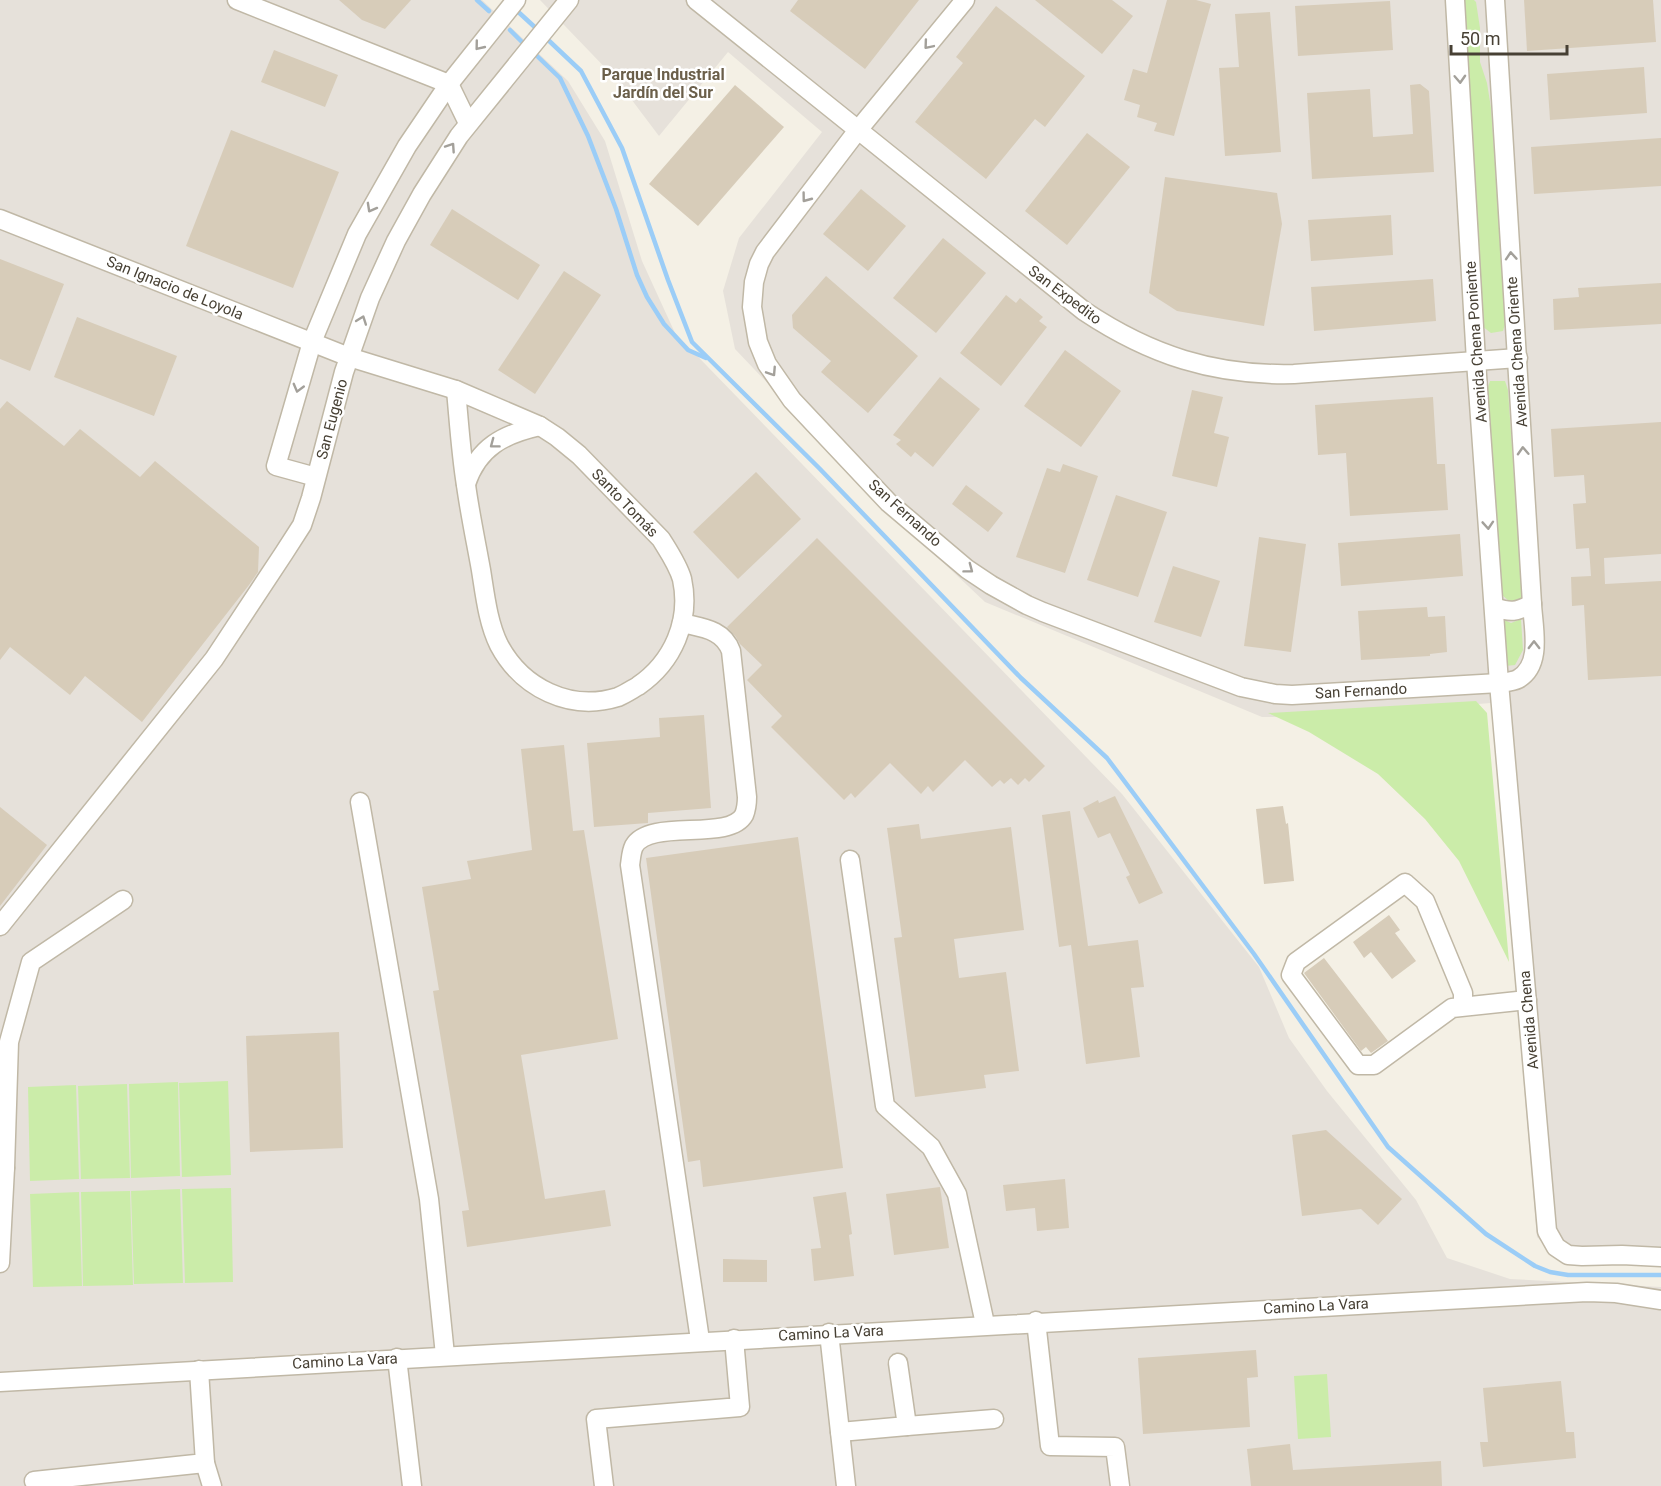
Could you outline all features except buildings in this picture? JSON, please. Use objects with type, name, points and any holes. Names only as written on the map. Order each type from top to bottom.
[{"type":"street","points":[[237,0],[449,84],[468,123]]},
{"type":"street","name":"San Eugenio","points":[[516,0],[449,84],[407,146],[361,226],[342,266],[312,342],[276,466],[316,477],[349,357],[370,298],[396,241],[422,194],[468,123],[567,2]]},
{"type":"street","points":[[547,0],[554,4],[567,2]]},
{"type":"street","name":"San Expedito","points":[[696,0],[1084,311],[1139,344],[1219,369],[1268,375],[1518,358]]},
{"type":"street","name":"San Fernando","points":[[965,0],[858,130],[765,252],[759,264],[754,282],[752,307],[758,342],[767,364],[792,400],[889,503],[967,569],[991,585],[1043,612],[1241,687],[1275,694],[1292,695],[1499,683]]},
{"type":"street","name":"Avenida Chena Poniente","points":[[1455,0],[1476,361],[1499,683]]},
{"type":"street","name":"Avenida Chena Oriente","points":[[1495,0],[1535,648],[1533,660],[1519,678],[1499,683]]},
{"type":"street","name":"San Ignacio de Loyola","points":[[0,219],[349,357]]},
{"type":"street","name":"Santo Tomás","points":[[349,357],[456,390],[540,426],[579,455],[661,539],[681,577],[684,603],[682,623],[669,655],[656,672],[630,691],[619,696],[591,701],[556,696],[529,682],[507,658],[494,633],[485,595],[466,485],[456,390]]},
{"type":"street","points":[[466,485],[471,470],[486,450],[516,431],[540,426]]},
{"type":"street","points":[[0,926],[214,659],[302,525],[316,477]]},
{"type":"street","points":[[1494,607],[1515,611],[1532,604]]},
{"type":"street","points":[[682,623],[717,632],[726,640],[731,651],[747,796],[743,816],[737,823],[725,827],[650,834],[634,846],[630,865],[700,1340]]},
{"type":"street","name":"Avenida Chena","points":[[1499,683],[1547,1231],[1562,1252],[1575,1256],[1661,1257]]},
{"type":"street","points":[[360,802],[429,1199],[445,1355]]},
{"type":"street","points":[[850,860],[885,1106],[931,1147],[957,1194],[985,1324]]},
{"type":"street","points":[[1463,1006],[1463,993],[1425,901],[1405,883],[1296,962],[1291,975],[1358,1065],[1374,1065],[1452,1008],[1527,999]]},
{"type":"street","points":[[0,1263],[2,1168],[9,1041],[31,962],[123,900]]},
{"type":"street","name":"Camino La Vara","points":[[0,1383],[700,1340],[1587,1292],[1616,1293],[1661,1300]]},
{"type":"street","points":[[1036,1321],[1050,1446],[1115,1447],[1120,1486]]},
{"type":"street","points":[[829,1333],[846,1486]]},
{"type":"street","points":[[604,1486],[596,1419],[740,1407],[735,1339]]},
{"type":"street","points":[[397,1358],[412,1486]]},
{"type":"street","points":[[898,1362],[907,1426]]},
{"type":"street","points":[[199,1370],[205,1463],[212,1486]]},
{"type":"street","points":[[840,1432],[994,1419]]},
{"type":"street","points":[[34,1481],[205,1463]]},
{"type":"shaded area","points":[[0,0],[482,0],[568,81],[605,141],[642,261],[675,333],[1122,794],[1259,967],[1289,1038],[1327,1091],[1416,1200],[1447,1258],[1510,1279],[1661,1287],[1661,1486],[0,1486]]},
{"type":"shaded area","points":[[540,0],[1661,0],[1661,1250],[1556,1256],[1537,1237],[1491,703],[1308,717],[1262,717],[985,602],[899,521],[735,349],[723,291],[739,238],[822,132],[728,52],[659,136],[616,79]]},
{"type":"green space","points":[[1463,0],[1476,2],[1480,28],[1480,62],[1487,83],[1491,108],[1506,321],[1503,331],[1491,333],[1482,326]]},
{"type":"green space","points":[[1490,381],[1505,381],[1508,390],[1521,601],[1509,601],[1502,595],[1487,390]]},
{"type":"green space","points":[[1502,619],[1511,623],[1521,619],[1523,650],[1515,665],[1505,666]]},
{"type":"green space","points":[[1476,701],[1487,713],[1509,962],[1459,861],[1425,819],[1378,774],[1309,732],[1268,713]]},
{"type":"green space","points":[[228,1081],[231,1175],[182,1177],[179,1083]]},
{"type":"green space","points":[[178,1082],[180,1176],[131,1178],[129,1084]]},
{"type":"green space","points":[[127,1084],[130,1178],[81,1179],[78,1086]]},
{"type":"green space","points":[[76,1085],[79,1179],[30,1181],[28,1087]]},
{"type":"green space","points":[[231,1188],[233,1282],[185,1283],[182,1189]]},
{"type":"green space","points":[[180,1189],[183,1283],[134,1284],[131,1191]]},
{"type":"green space","points":[[130,1191],[133,1285],[83,1286],[81,1192]]},
{"type":"green space","points":[[79,1192],[82,1286],[33,1287],[30,1194]]},
{"type":"green space","points":[[1327,1374],[1331,1437],[1298,1439],[1294,1376]]},
{"type":"waterway","points":[[477,0],[489,11]]},
{"type":"waterway","points":[[514,8],[539,31]]},
{"type":"waterway","points":[[510,30],[522,42]]},
{"type":"waterway","points":[[545,37],[581,71],[622,148],[692,342],[819,468],[1021,678],[1107,758],[1254,954],[1388,1147],[1486,1234],[1535,1266],[1550,1272],[1568,1275],[1661,1275]]},
{"type":"waterway","points":[[536,55],[560,78],[588,136],[616,209],[637,275],[647,297],[664,324],[688,350],[706,358]]},
{"type":"district","name":"Parque Industrial Jardín del Sur","points":[[663,83]]}]
